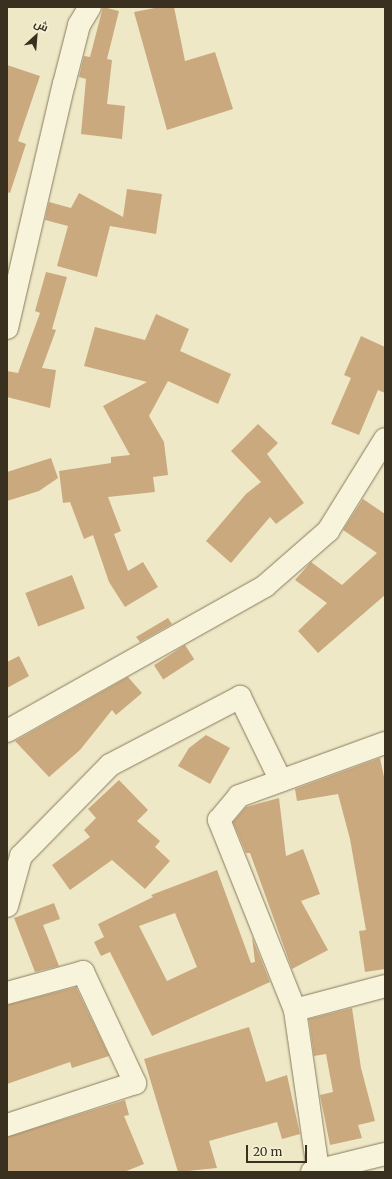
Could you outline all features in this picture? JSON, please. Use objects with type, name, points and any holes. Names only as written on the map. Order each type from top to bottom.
[{"type":"street","points":[[7,328],[79,25],[90,7]]},
{"type":"street","points":[[7,731],[265,586],[328,531],[385,439]]},
{"type":"street","points":[[7,906],[21,856],[110,765],[240,697],[281,781]]},
{"type":"street","points":[[385,743],[239,796],[219,820],[295,1010],[315,1171],[385,1154]]},
{"type":"street","points":[[7,993],[83,972],[135,1083],[7,1125]]},
{"type":"street","points":[[295,1010],[385,986]]},
{"type":"building","points":[[103,7],[119,11],[107,59],[112,60],[107,104],[125,106],[122,139],[81,134],[86,79],[79,77],[84,56],[90,57]]},
{"type":"building","points":[[160,7],[174,7],[185,61],[215,52],[233,109],[167,130],[134,12]]},
{"type":"building","points":[[7,65],[40,76],[18,141],[26,144],[10,193],[7,192]]},
{"type":"building","points":[[127,189],[162,194],[156,234],[110,226],[97,277],[57,266],[68,226],[45,220],[49,202],[71,208],[79,193],[123,217]]},
{"type":"building","points":[[46,272],[67,277],[52,329],[56,330],[42,368],[56,370],[50,408],[7,397],[7,371],[18,373],[40,313],[35,311]]},
{"type":"building","points":[[156,314],[189,329],[180,351],[231,374],[218,404],[168,381],[149,416],[164,442],[168,475],[153,477],[155,492],[108,497],[121,531],[114,534],[128,571],[143,562],[158,587],[125,607],[109,582],[93,535],[84,539],[70,502],[63,503],[59,471],[111,463],[111,457],[130,455],[103,406],[147,382],[84,366],[95,327],[145,340]]},
{"type":"building","points":[[361,336],[385,347],[385,393],[378,390],[359,435],[331,424],[351,378],[344,375]]},
{"type":"building","points":[[258,424],[278,443],[267,454],[304,503],[276,524],[270,517],[231,563],[206,541],[246,494],[261,482],[231,451]]},
{"type":"building","points":[[51,458],[58,478],[39,491],[7,501],[7,472]]},
{"type":"building","points":[[363,499],[385,514],[385,595],[318,653],[298,631],[327,603],[295,580],[311,562],[342,585],[377,553],[343,530]]},
{"type":"building","points":[[72,575],[85,609],[38,627],[25,593]]},
{"type":"building","points":[[168,618],[172,624],[140,642],[136,637]]},
{"type":"building","points":[[185,645],[194,659],[163,679],[154,665]]},
{"type":"building","points":[[19,656],[29,676],[7,688],[7,662]]},
{"type":"building","points":[[128,677],[142,693],[116,715],[112,710],[80,750],[49,777],[15,741]]},
{"type":"building","points":[[206,735],[230,748],[210,784],[178,766],[189,748]]},
{"type":"building","points":[[380,758],[385,782],[385,969],[365,972],[359,931],[366,930],[350,839],[338,794],[297,801],[295,789]]},
{"type":"building","points":[[119,780],[148,810],[137,821],[160,841],[155,847],[170,861],[145,889],[112,860],[70,890],[52,865],[90,837],[84,830],[96,818],[88,809]]},
{"type":"building","points":[[279,798],[286,856],[303,849],[320,894],[301,901],[328,950],[292,969],[250,853],[246,853],[233,822],[246,807]]},
{"type":"building","points":[[217,870],[251,963],[255,962],[252,937],[270,982],[152,1036],[110,952],[101,956],[94,942],[104,937],[98,924],[153,897],[151,895]],"holes":[[[175,913],[197,967],[167,981],[139,926]]]},
{"type":"building","points":[[54,903],[60,919],[43,925],[59,966],[35,972],[14,918]]},
{"type":"building","points":[[76,987],[109,1056],[72,1068],[70,1062],[7,1084],[7,1005]]},
{"type":"building","points":[[352,1008],[361,1068],[375,1121],[358,1125],[362,1138],[330,1145],[320,1095],[333,1092],[326,1054],[314,1056],[309,1019]]},
{"type":"building","points":[[249,1027],[266,1082],[287,1075],[300,1134],[282,1139],[277,1122],[209,1141],[217,1168],[178,1172],[144,1059]]},
{"type":"building","points":[[125,1100],[129,1115],[124,1116],[144,1164],[124,1172],[7,1172],[7,1137]]}]
